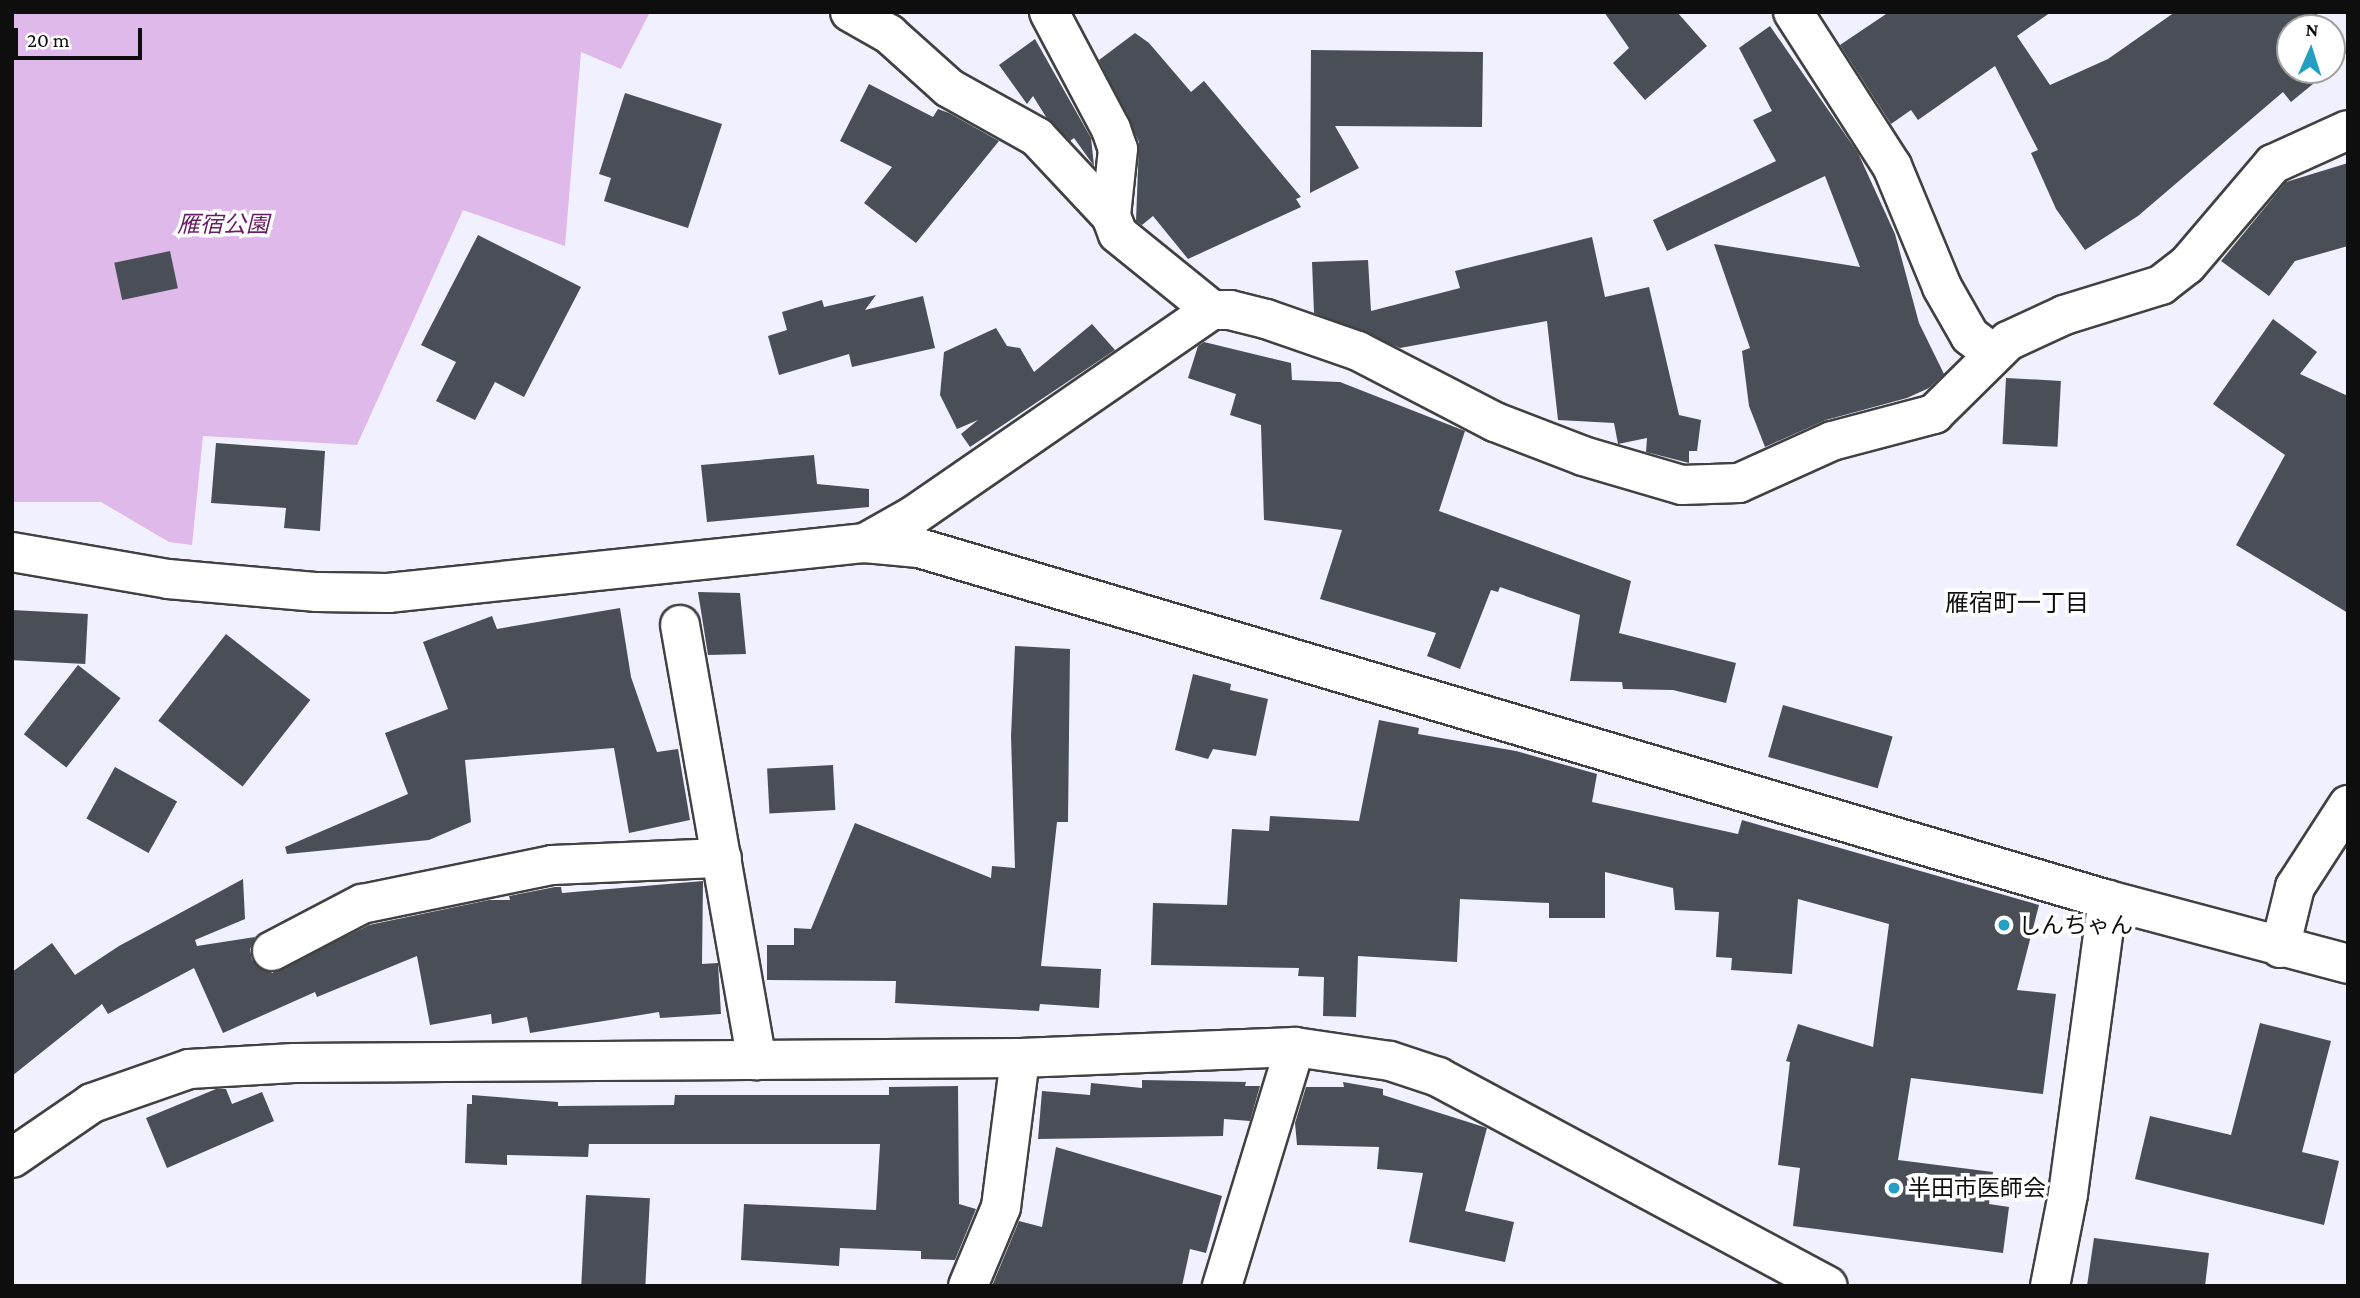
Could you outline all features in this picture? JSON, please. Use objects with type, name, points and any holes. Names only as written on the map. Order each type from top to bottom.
[{"type":"street","points":[[850,12],[888,34],[949,88],[1037,137],[1111,216],[1118,234],[1145,260],[1212,310],[1266,319],[1358,351],[1495,422],[1583,456],[1682,485],[1739,483],[1832,441],[1914,423],[1934,414],[1991,352],[2064,315],[2161,285],[2187,265],[2273,164],[2343,129]]},
{"type":"street","points":[[1049,12],[1111,129],[1118,149],[1111,216]]},
{"type":"street","points":[[1793,12],[1892,166],[1942,287],[1970,336],[1991,352]]},
{"type":"street","points":[[865,543],[913,516],[1212,310]]},
{"type":"street","points":[[12,552],[167,579],[317,592],[388,593],[865,543],[919,548],[2108,900],[2348,964]]},
{"type":"street","points":[[680,625],[757,1060]]},
{"type":"street","points":[[2280,948],[2295,887],[2348,805]]},
{"type":"street","points":[[272,951],[362,904],[552,865],[722,858]]},
{"type":"street","points":[[2049,1286],[2068,1194],[2108,900]]},
{"type":"street","points":[[12,1158],[92,1102],[189,1069],[294,1063],[1020,1058],[1295,1047],[1390,1061],[1438,1077],[1828,1286]]},
{"type":"street","points":[[1222,1286],[1295,1047]]},
{"type":"street","points":[[968,1286],[1001,1207],[1020,1058]]},
{"type":"green space","name":"雁宿公園","points":[[12,12],[650,12],[621,69],[581,52],[565,246],[463,210],[357,445],[203,436],[192,545],[169,542],[101,502],[12,502]]},
{"type":"building","points":[[1604,12],[1677,12],[1707,46],[1645,100],[1613,63],[1629,48]]},
{"type":"building","points":[[1889,12],[2051,12],[2017,36],[2050,85],[2108,59],[2175,12],[2317,14],[2276,14],[2276,84],[2313,84],[2291,102],[2283,92],[2138,216],[2085,250],[2056,209],[2031,153],[2038,150],[1995,66],[1918,120],[1911,110],[1891,124],[1840,45]]},
{"type":"building","points":[[1770,26],[1858,153],[1895,234],[1919,323],[1944,374],[1929,388],[1907,398],[1826,420],[1765,447],[1749,406],[1742,351],[1750,348],[1714,244],[1860,267],[1825,176],[1667,251],[1653,220],[1776,161],[1753,120],[1772,111],[1739,48]]},
{"type":"building","points":[[1135,33],[1149,43],[1191,92],[1204,81],[1301,197],[1296,199],[1301,207],[1188,259],[1153,216],[1142,225],[1136,221],[1139,142],[1099,60]]},
{"type":"building","points":[[1035,39],[1091,138],[1094,166],[1074,138],[1070,141],[1046,117],[1033,96],[1027,104],[999,65]]},
{"type":"building","points":[[1311,50],[1483,52],[1482,127],[1335,126],[1359,168],[1310,193]]},
{"type":"building","points":[[869,84],[933,117],[938,109],[949,113],[999,141],[916,243],[864,203],[892,167],[840,141]]},
{"type":"building","points":[[625,93],[722,124],[688,228],[604,201],[611,178],[599,174]]},
{"type":"building","points":[[2348,163],[2348,246],[2295,261],[2269,296],[2221,261],[2286,182]]},
{"type":"building","points":[[478,235],[581,287],[524,397],[495,382],[475,420],[436,401],[456,362],[421,345]]},
{"type":"building","points":[[1592,237],[1605,297],[1649,287],[1679,415],[1701,420],[1697,451],[1689,451],[1689,463],[1646,452],[1647,438],[1618,444],[1614,423],[1558,420],[1547,321],[1400,348],[1314,313],[1312,262],[1368,260],[1371,311],[1460,288],[1455,271]]},
{"type":"building","points":[[170,251],[178,288],[122,300],[114,263]]},
{"type":"building","points":[[876,295],[865,310],[923,296],[935,348],[852,367],[849,354],[779,375],[768,336],[787,330],[782,312],[822,300],[824,307]]},
{"type":"building","points":[[2273,319],[2317,352],[2300,374],[2348,396],[2348,613],[2236,545],[2285,455],[2213,404]]},
{"type":"building","points":[[1092,324],[1115,350],[970,447],[961,434],[978,420],[957,429],[940,395],[944,352],[996,328],[1007,346],[1020,348],[1034,372]]},
{"type":"building","points":[[1204,342],[1291,363],[1292,380],[1340,382],[1465,431],[1439,511],[1631,581],[1619,633],[1736,663],[1726,703],[1673,690],[1623,689],[1622,682],[1570,681],[1580,615],[1500,587],[1498,592],[1491,590],[1460,669],[1427,656],[1436,633],[1320,599],[1342,530],[1264,520],[1261,425],[1230,415],[1236,394],[1188,378],[1198,346]]},
{"type":"building","points":[[2006,378],[2061,381],[2057,447],[2003,444]]},
{"type":"building","points":[[216,443],[325,451],[320,531],[284,528],[286,508],[211,503]]},
{"type":"building","points":[[814,455],[817,484],[869,489],[869,507],[707,522],[701,465]]},
{"type":"building","points":[[698,592],[740,593],[746,654],[708,655]]},
{"type":"building","points":[[620,608],[631,677],[657,752],[678,749],[690,820],[629,833],[614,748],[465,760],[471,822],[429,840],[287,854],[285,847],[408,794],[385,733],[448,709],[423,642],[492,616],[497,629]]},
{"type":"building","points":[[12,610],[88,614],[85,664],[12,660]]},
{"type":"building","points":[[226,634],[310,700],[243,787],[158,721]]},
{"type":"building","points":[[1015,646],[1070,649],[1068,822],[1057,822],[1041,966],[1101,969],[1099,1008],[1040,1004],[1039,1011],[895,1003],[896,981],[767,980],[767,945],[794,945],[794,928],[811,929],[855,823],[991,878],[992,866],[1015,868],[1011,736]]},
{"type":"building","points":[[78,665],[121,698],[66,768],[24,734]]},
{"type":"building","points":[[1193,674],[1231,684],[1230,690],[1268,699],[1256,756],[1213,749],[1208,759],[1175,750]]},
{"type":"building","points":[[1783,705],[1893,736],[1878,788],[1768,757]]},
{"type":"building","points":[[1379,720],[1419,728],[1418,734],[1516,751],[1597,774],[1592,802],[1738,834],[1742,820],[2039,905],[2017,990],[2056,994],[2043,1094],[1911,1078],[1898,1160],[1993,1172],[1989,1204],[2009,1207],[2003,1253],[1793,1226],[1800,1168],[1778,1165],[1790,1062],[1786,1061],[1798,1024],[1873,1047],[1889,924],[1798,899],[1792,974],[1731,970],[1732,958],[1716,957],[1719,912],[1675,910],[1673,888],[1605,872],[1605,918],[1549,918],[1549,903],[1460,899],[1457,962],[1358,956],[1356,1017],[1323,1016],[1324,977],[1298,976],[1299,968],[1151,965],[1153,903],[1227,905],[1232,829],[1269,831],[1270,816],[1359,821]]},
{"type":"building","points":[[833,765],[835,810],[769,813],[767,768]]},
{"type":"building","points":[[115,767],[177,801],[148,853],[86,819]]},
{"type":"building","points":[[243,879],[245,919],[195,940],[197,946],[255,937],[250,949],[252,960],[272,973],[369,925],[489,900],[510,900],[509,896],[555,887],[561,887],[562,893],[703,881],[702,964],[718,963],[721,1014],[660,1018],[659,1012],[530,1033],[527,1017],[492,1024],[491,1014],[430,1025],[417,956],[317,997],[315,992],[223,1033],[194,968],[108,1014],[102,1004],[12,1076],[12,972],[52,943],[75,975],[119,946]]},
{"type":"building","points":[[2260,1023],[2331,1041],[2302,1152],[2339,1161],[2324,1225],[2135,1179],[2150,1116],[2231,1135]]},
{"type":"building","points":[[1142,1080],[1246,1082],[1245,1086],[1260,1086],[1250,1121],[1224,1119],[1223,1136],[1038,1139],[1042,1091],[1090,1095],[1091,1083],[1142,1088]]},
{"type":"building","points":[[1343,1082],[1383,1089],[1383,1095],[1487,1128],[1465,1211],[1514,1222],[1505,1262],[1409,1242],[1423,1173],[1377,1169],[1379,1147],[1297,1145],[1295,1123],[1306,1087],[1344,1087]]},
{"type":"building","points":[[958,1086],[959,1204],[976,1209],[955,1260],[921,1259],[921,1251],[840,1248],[839,1266],[741,1260],[744,1204],[876,1210],[880,1144],[589,1144],[588,1157],[507,1155],[507,1165],[465,1163],[467,1104],[472,1104],[472,1095],[558,1102],[558,1106],[674,1105],[675,1095],[889,1095],[889,1087]]},
{"type":"building","points":[[216,1089],[226,1089],[232,1104],[262,1092],[274,1121],[167,1168],[146,1118]]},
{"type":"building","points":[[1056,1147],[1222,1196],[1206,1253],[1190,1249],[1182,1286],[992,1286],[1019,1221],[1042,1227]]},
{"type":"building","points":[[586,1195],[650,1198],[645,1286],[581,1286]]},
{"type":"building","points":[[2094,1238],[2209,1253],[2205,1286],[2087,1286]]},
{"type":"place","name":"しんちゃん","points":[[2004,925]]},
{"type":"place","name":"半田市医師会","points":[[1894,1188]]},
{"type":"district","name":"雁宿町一丁目","points":[[2017,603]]}]
